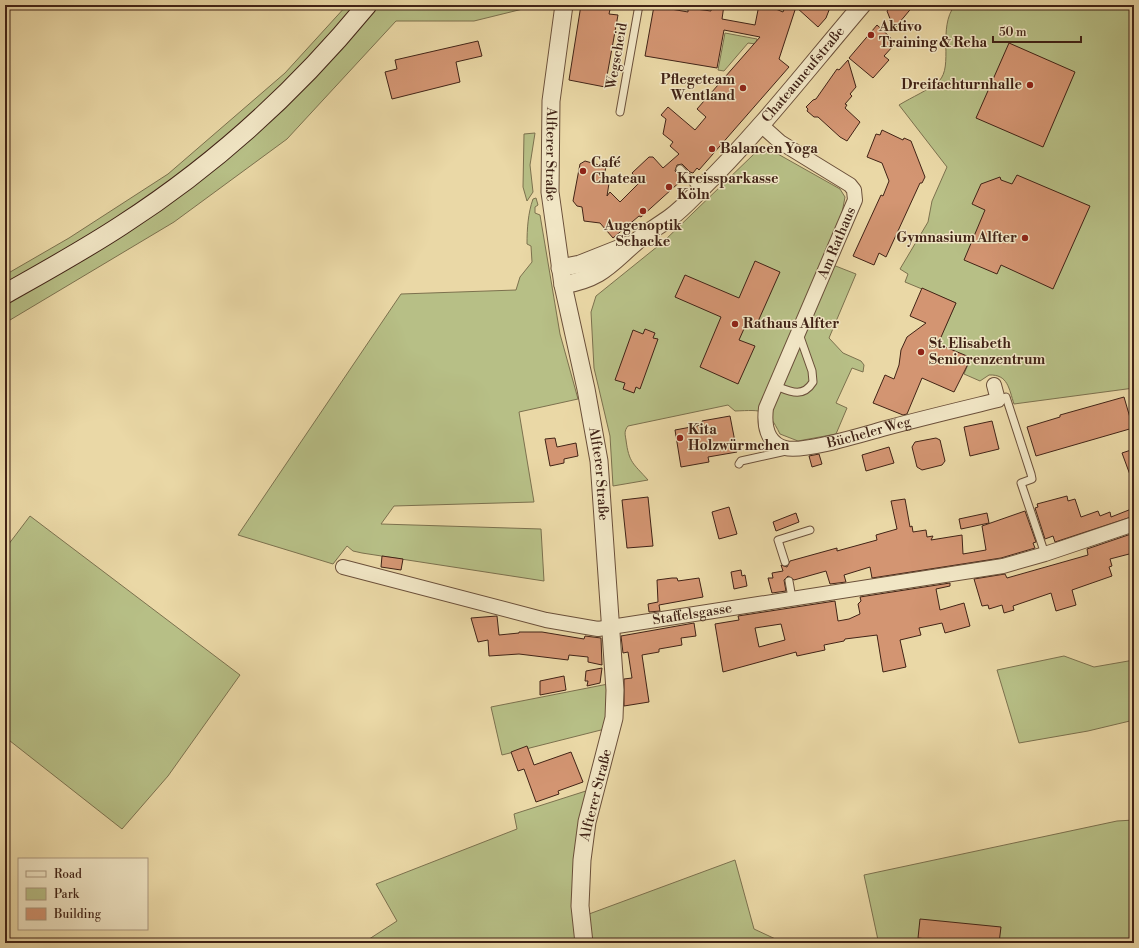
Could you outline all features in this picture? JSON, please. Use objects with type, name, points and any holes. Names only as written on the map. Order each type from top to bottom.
[{"type":"main road","points":[[5,294],[123,225],[208,163],[277,103],[329,50],[367,5]]},
{"type":"street","name":"Alfterer Straße","points":[[564,5],[552,94],[550,192],[563,285],[586,389],[599,461],[615,690],[614,718],[587,822],[582,860],[580,906],[584,943]]},
{"type":"street","name":"Chateauneufstraße","points":[[563,285],[583,282],[596,276],[621,257],[637,241],[673,216],[700,190],[761,125],[862,5]]},
{"type":"street","name":"Am Rathaus","points":[[761,125],[780,142],[850,185],[855,195],[854,207],[766,408],[765,426],[768,434],[776,444],[784,448],[797,449]]},
{"type":"street","name":"Chateauneufstraße","points":[[560,268],[580,264],[637,241]]},
{"type":"street","points":[[994,385],[998,400]]},
{"type":"street","name":"Bücheler Weg","points":[[797,449],[998,400]]},
{"type":"street","name":"Staffelsgasse","points":[[343,567],[546,620],[598,629],[1003,566],[1134,524]]},
{"type":"lane","name":"Wegscheid","points":[[620,112],[639,5]]},
{"type":"lane","points":[[680,169],[700,190]]},
{"type":"lane","points":[[776,386],[796,393],[806,390],[814,382],[812,371],[799,334]]},
{"type":"lane","points":[[998,400],[1006,397],[1032,479],[1021,484],[1044,554]]},
{"type":"lane","name":"Bücheler Weg","points":[[739,464],[741,461],[797,449]]},
{"type":"lane","points":[[785,562],[778,540],[810,530]]},
{"type":"lane","points":[[789,581],[792,598]]},
{"type":"green space","points":[[347,5],[539,5],[474,21],[396,21],[287,139],[174,222],[5,323],[5,275],[69,238],[168,174],[285,73]]},
{"type":"green space","points":[[955,5],[1134,5],[1134,388],[1014,404],[1007,384],[1000,377],[989,375],[980,381],[964,374],[969,362],[935,349],[956,303],[905,282],[908,274],[900,269],[928,222],[932,201],[947,167],[899,105],[935,84],[939,81],[943,74],[946,56],[947,24]]},
{"type":"green space","points":[[725,33],[757,39],[756,44],[748,43],[724,71],[718,70]]},
{"type":"green space","points":[[535,133],[530,165],[533,192],[527,201],[523,187],[524,134]]},
{"type":"green space","points":[[769,149],[840,189],[845,197],[842,213],[837,224],[833,265],[856,274],[829,338],[843,353],[861,361],[864,365],[863,372],[852,368],[836,403],[847,408],[836,434],[798,441],[780,434],[771,419],[763,412],[735,411],[728,405],[628,426],[625,434],[630,458],[648,480],[613,486],[610,436],[594,368],[591,312],[596,296],[663,242],[754,154]]},
{"type":"green space","points":[[536,198],[538,205],[535,207],[535,213],[540,215],[560,334],[578,399],[519,412],[534,502],[394,506],[381,524],[541,529],[544,581],[362,553],[353,551],[347,546],[333,564],[238,535],[401,294],[516,290],[520,277],[532,262],[531,246],[527,244],[528,227],[531,204],[533,199]]},
{"type":"green space","points":[[30,516],[240,675],[168,776],[122,829],[5,737],[5,549]]},
{"type":"green space","points":[[1064,656],[1094,667],[1134,660],[1134,720],[1088,731],[1019,743],[997,670]]},
{"type":"green space","points":[[608,684],[605,729],[502,755],[491,707]]},
{"type":"green space","points":[[589,790],[578,943],[363,943],[397,921],[376,884],[517,829],[514,814]]},
{"type":"green space","points":[[1134,820],[1134,943],[867,943],[878,940],[864,875],[1117,821]]},
{"type":"green space","points":[[735,860],[754,929],[784,943],[592,943],[589,914]]},
{"type":"building","points":[[581,5],[611,5],[609,14],[618,15],[605,87],[569,80]]},
{"type":"building","points":[[712,5],[724,5],[722,19],[755,25],[759,5],[766,5],[783,12],[786,5],[831,5],[826,18],[818,27],[796,7],[779,59],[789,67],[699,170],[697,168],[693,173],[682,164],[677,165],[675,171],[683,179],[641,217],[639,216],[613,238],[600,223],[584,221],[582,207],[577,206],[573,201],[580,164],[585,161],[606,167],[604,175],[610,177],[607,196],[610,192],[620,202],[640,182],[632,173],[649,157],[653,157],[663,168],[679,154],[670,146],[673,142],[663,134],[666,119],[661,115],[668,107],[695,130],[706,117],[697,109],[760,37],[724,30],[717,68],[645,56],[654,6],[688,12],[688,8],[711,11]]},
{"type":"building","points":[[892,5],[914,5],[894,29],[887,11]]},
{"type":"building","points":[[877,25],[891,38],[889,41],[894,45],[884,56],[889,60],[873,78],[849,58]]},
{"type":"building","points":[[478,41],[482,56],[456,62],[460,82],[392,99],[385,72],[397,69],[395,60]]},
{"type":"building","name":"Dreifachturnhalle","points":[[1009,43],[1075,72],[1043,147],[976,118]]},
{"type":"building","points":[[848,60],[856,87],[850,94],[852,96],[845,104],[847,105],[845,108],[860,122],[847,141],[840,137],[818,117],[814,117],[807,111],[808,109],[806,107],[816,99],[837,69],[839,70]]},
{"type":"building","points":[[882,130],[903,140],[904,138],[911,141],[925,177],[922,183],[920,183],[886,257],[879,253],[874,265],[853,256],[889,181],[882,163],[867,157],[876,134],[880,135]]},
{"type":"building","name":"Gymnasium Alfter","points":[[1017,175],[1090,206],[1053,289],[1001,265],[997,274],[964,260],[985,210],[972,204],[981,184],[1000,177],[1001,180],[1012,184]]},
{"type":"building","name":"Rathaus Alfter","points":[[755,261],[780,272],[756,326],[747,322],[739,340],[755,346],[738,384],[700,367],[721,317],[675,297],[685,275],[739,298]]},
{"type":"building","name":"St. Elisabeth Seniorenzentrum","points":[[922,288],[956,303],[938,344],[967,356],[965,361],[969,362],[954,392],[922,378],[907,414],[903,415],[873,403],[885,375],[894,379],[899,365],[901,350],[907,337],[926,323],[910,316]]},
{"type":"building","points":[[645,329],[655,333],[653,338],[658,339],[640,389],[636,387],[634,393],[623,389],[625,383],[615,380],[633,330],[643,334]]},
{"type":"building","points":[[1124,397],[1133,428],[1036,456],[1027,427],[1060,417],[1060,415]]},
{"type":"building","points":[[730,416],[737,452],[708,457],[709,462],[681,467],[675,430],[702,425],[702,421]]},
{"type":"building","points":[[992,421],[999,449],[970,456],[964,427]]},
{"type":"building","points":[[555,438],[557,447],[576,443],[578,456],[564,459],[564,463],[550,466],[545,439]]},
{"type":"building","points":[[936,438],[940,440],[945,461],[942,465],[922,470],[917,467],[912,447],[915,442]]},
{"type":"building","points":[[889,447],[894,463],[866,471],[862,455]]},
{"type":"building","points":[[1134,449],[1134,483],[1133,483],[1122,453]]},
{"type":"building","points":[[819,454],[822,464],[812,467],[809,456]]},
{"type":"building","points":[[1067,496],[1068,501],[1075,499],[1081,517],[1098,511],[1100,516],[1110,512],[1111,517],[1134,508],[1134,516],[1055,542],[1053,536],[1045,539],[1035,508],[1038,507],[1037,504]]},
{"type":"building","points":[[648,497],[653,546],[627,548],[622,500]]},
{"type":"building","points":[[905,499],[910,527],[912,526],[913,532],[926,530],[927,537],[933,536],[931,540],[962,535],[963,554],[986,550],[982,526],[1025,511],[1036,542],[1033,543],[1035,548],[1001,558],[872,578],[870,567],[844,575],[846,582],[830,584],[826,571],[794,580],[788,576],[784,580],[786,591],[772,593],[768,578],[773,578],[772,573],[783,571],[781,565],[787,567],[790,561],[837,548],[837,551],[877,540],[876,535],[897,529],[891,501]]},
{"type":"building","points":[[729,507],[737,534],[719,539],[712,512]]},
{"type":"building","points":[[796,513],[799,522],[776,531],[773,522]]},
{"type":"building","points":[[987,513],[989,523],[961,529],[959,519]]},
{"type":"building","points":[[1134,533],[1134,538],[1130,539],[1133,553],[1110,559],[1112,566],[1109,567],[1112,576],[1072,590],[1076,605],[1056,611],[1051,593],[1013,606],[1014,610],[1004,613],[1002,605],[989,609],[988,605],[982,606],[974,579],[1005,574],[1007,578],[1088,555],[1087,549]]},
{"type":"building","points":[[382,556],[403,559],[401,570],[381,567]]},
{"type":"building","points":[[741,570],[742,576],[745,575],[747,586],[734,589],[731,572]]},
{"type":"building","points":[[677,578],[678,581],[699,578],[703,597],[659,605],[660,611],[649,612],[648,604],[658,602],[657,580]]},
{"type":"building","points":[[950,583],[950,586],[936,589],[940,610],[964,603],[970,626],[945,633],[942,623],[919,628],[921,635],[900,640],[906,667],[883,672],[877,635],[845,639],[844,641],[824,645],[825,650],[797,656],[796,652],[723,672],[715,624],[739,620],[738,616],[835,601],[838,621],[849,619],[860,614],[858,604],[861,601],[860,597]],"holes":[[[781,624],[785,640],[759,647],[755,628]]]},
{"type":"building","points":[[497,616],[499,635],[519,632],[542,632],[584,639],[585,636],[601,638],[602,665],[588,662],[588,657],[569,655],[568,660],[519,654],[489,656],[488,640],[478,642],[471,618]]},
{"type":"building","points":[[694,623],[696,636],[681,638],[682,645],[659,649],[659,652],[642,655],[649,702],[624,706],[624,679],[632,678],[628,652],[623,653],[621,636]]},
{"type":"building","points":[[602,668],[600,683],[587,686],[588,681],[585,681],[586,671]]},
{"type":"building","points":[[564,676],[566,690],[540,695],[540,681]]},
{"type":"building","points":[[527,746],[534,765],[571,752],[583,782],[558,791],[559,794],[536,802],[524,769],[518,771],[511,752]]},
{"type":"building","points":[[920,919],[1001,927],[999,943],[963,943],[918,938]]},
{"type":"place","name":"Aktivo Training & Reha","points":[[871,35]]},
{"type":"place","name":"Dreifachturnhalle","points":[[1030,85]]},
{"type":"place","name":"Pflegeteam Wentland","points":[[743,88]]},
{"type":"place","name":"Balancen Yoga","points":[[712,149]]},
{"type":"place","name":"Café Chateau","points":[[583,171]]},
{"type":"place","name":"Kreissparkasse Köln","points":[[669,187]]},
{"type":"place","name":"Augenoptik Schacke","points":[[643,211]]},
{"type":"place","name":"Gymnasium Alfter","points":[[1025,238]]},
{"type":"place","name":"Rathaus Alfter","points":[[735,324]]},
{"type":"place","name":"St. Elisabeth Seniorenzentrum","points":[[921,352]]},
{"type":"place","name":"Kita Holzwürmchen","points":[[680,438]]}]
